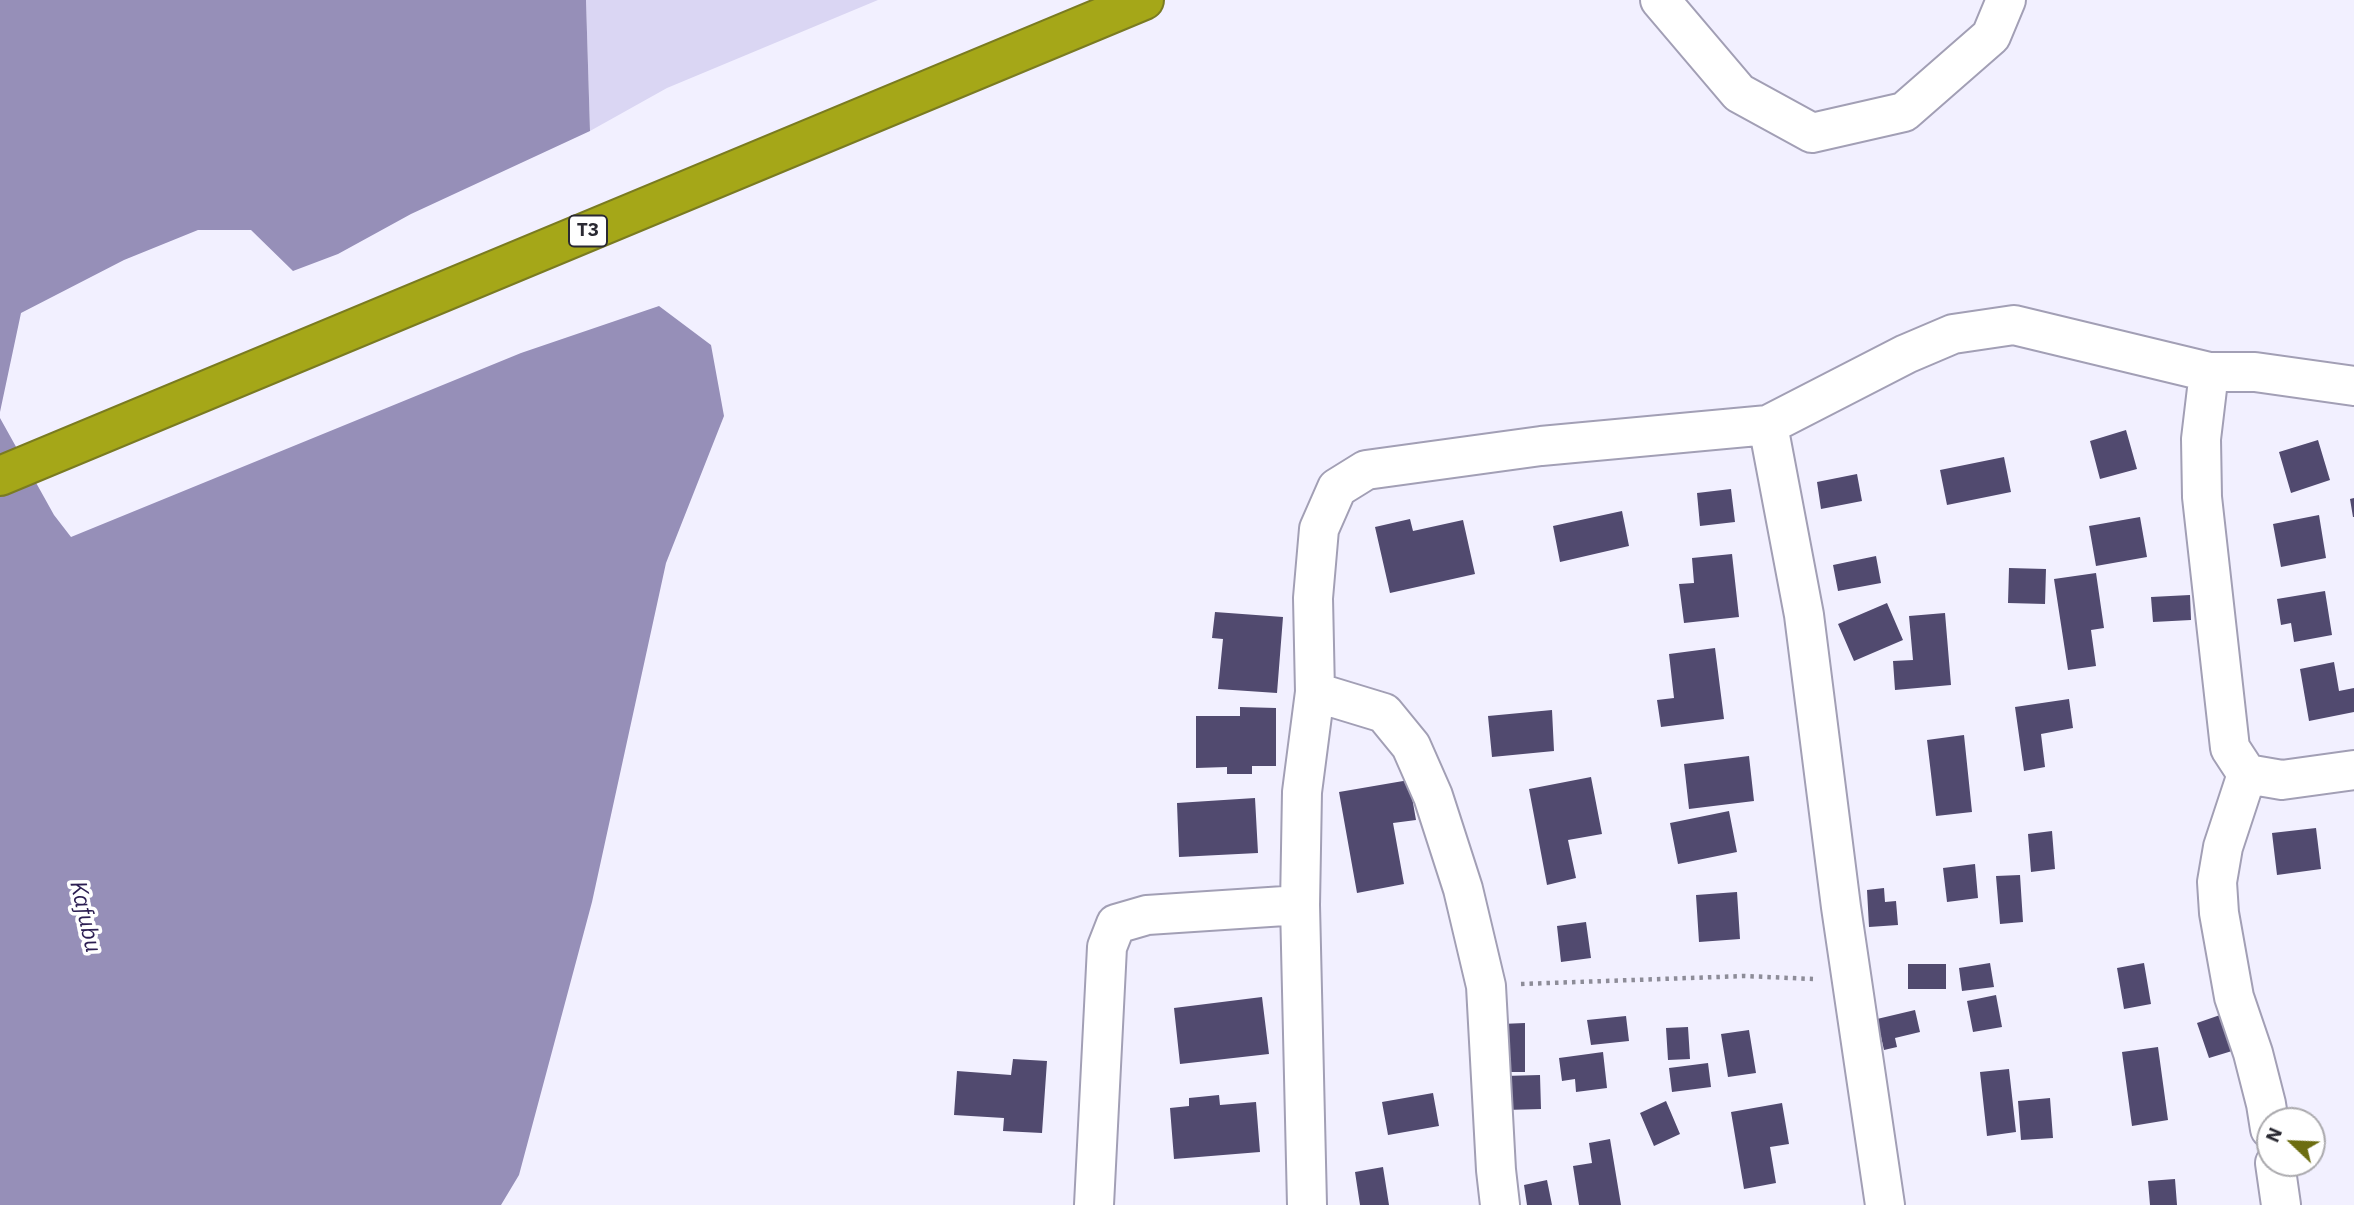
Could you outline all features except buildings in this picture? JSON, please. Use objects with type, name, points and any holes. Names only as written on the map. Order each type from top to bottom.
[{"type":"highway","name":"T3","points":[[16,470],[1144,0]]},
{"type":"street","points":[[1660,0],[1739,93],[1812,133],[1904,112],[1991,36],[2006,0]]},
{"type":"street","points":[[1307,1205],[1300,905],[1302,792],[1315,692],[1313,598],[1319,529],[1337,488],[1366,470],[1541,446],[1768,425],[1953,334],[2014,326],[2209,372],[2255,372],[2354,386]]},
{"type":"street","points":[[2209,372],[2201,439],[2202,497],[2230,748],[2247,774],[2282,780],[2354,770]]},
{"type":"street","points":[[1768,425],[1804,615],[1885,1205]]},
{"type":"street","points":[[1315,692],[1384,713],[1411,746],[1433,796],[1463,889],[1486,986],[1500,1205]]},
{"type":"street","points":[[2247,774],[2223,847],[2217,882],[2219,913],[2234,997],[2253,1053],[2266,1107]]},
{"type":"street","points":[[1094,1205],[1107,947],[1116,924],[1147,915],[1300,905]]},
{"type":"street","points":[[2277,1177],[2281,1205]]},
{"type":"path","points":[[1486,986],[1745,976],[1853,982]]},
{"type":"shaded area","points":[[586,0],[878,0],[667,88],[590,131]]},
{"type":"water","points":[[0,0],[586,0],[590,131],[411,214],[338,254],[293,271],[251,230],[198,230],[124,260],[21,313],[0,412]]},
{"type":"water","name":"Kafubu","points":[[659,306],[711,345],[724,416],[666,563],[592,902],[519,1175],[501,1205],[0,1205],[0,418],[54,515],[71,537],[521,353]]}]
